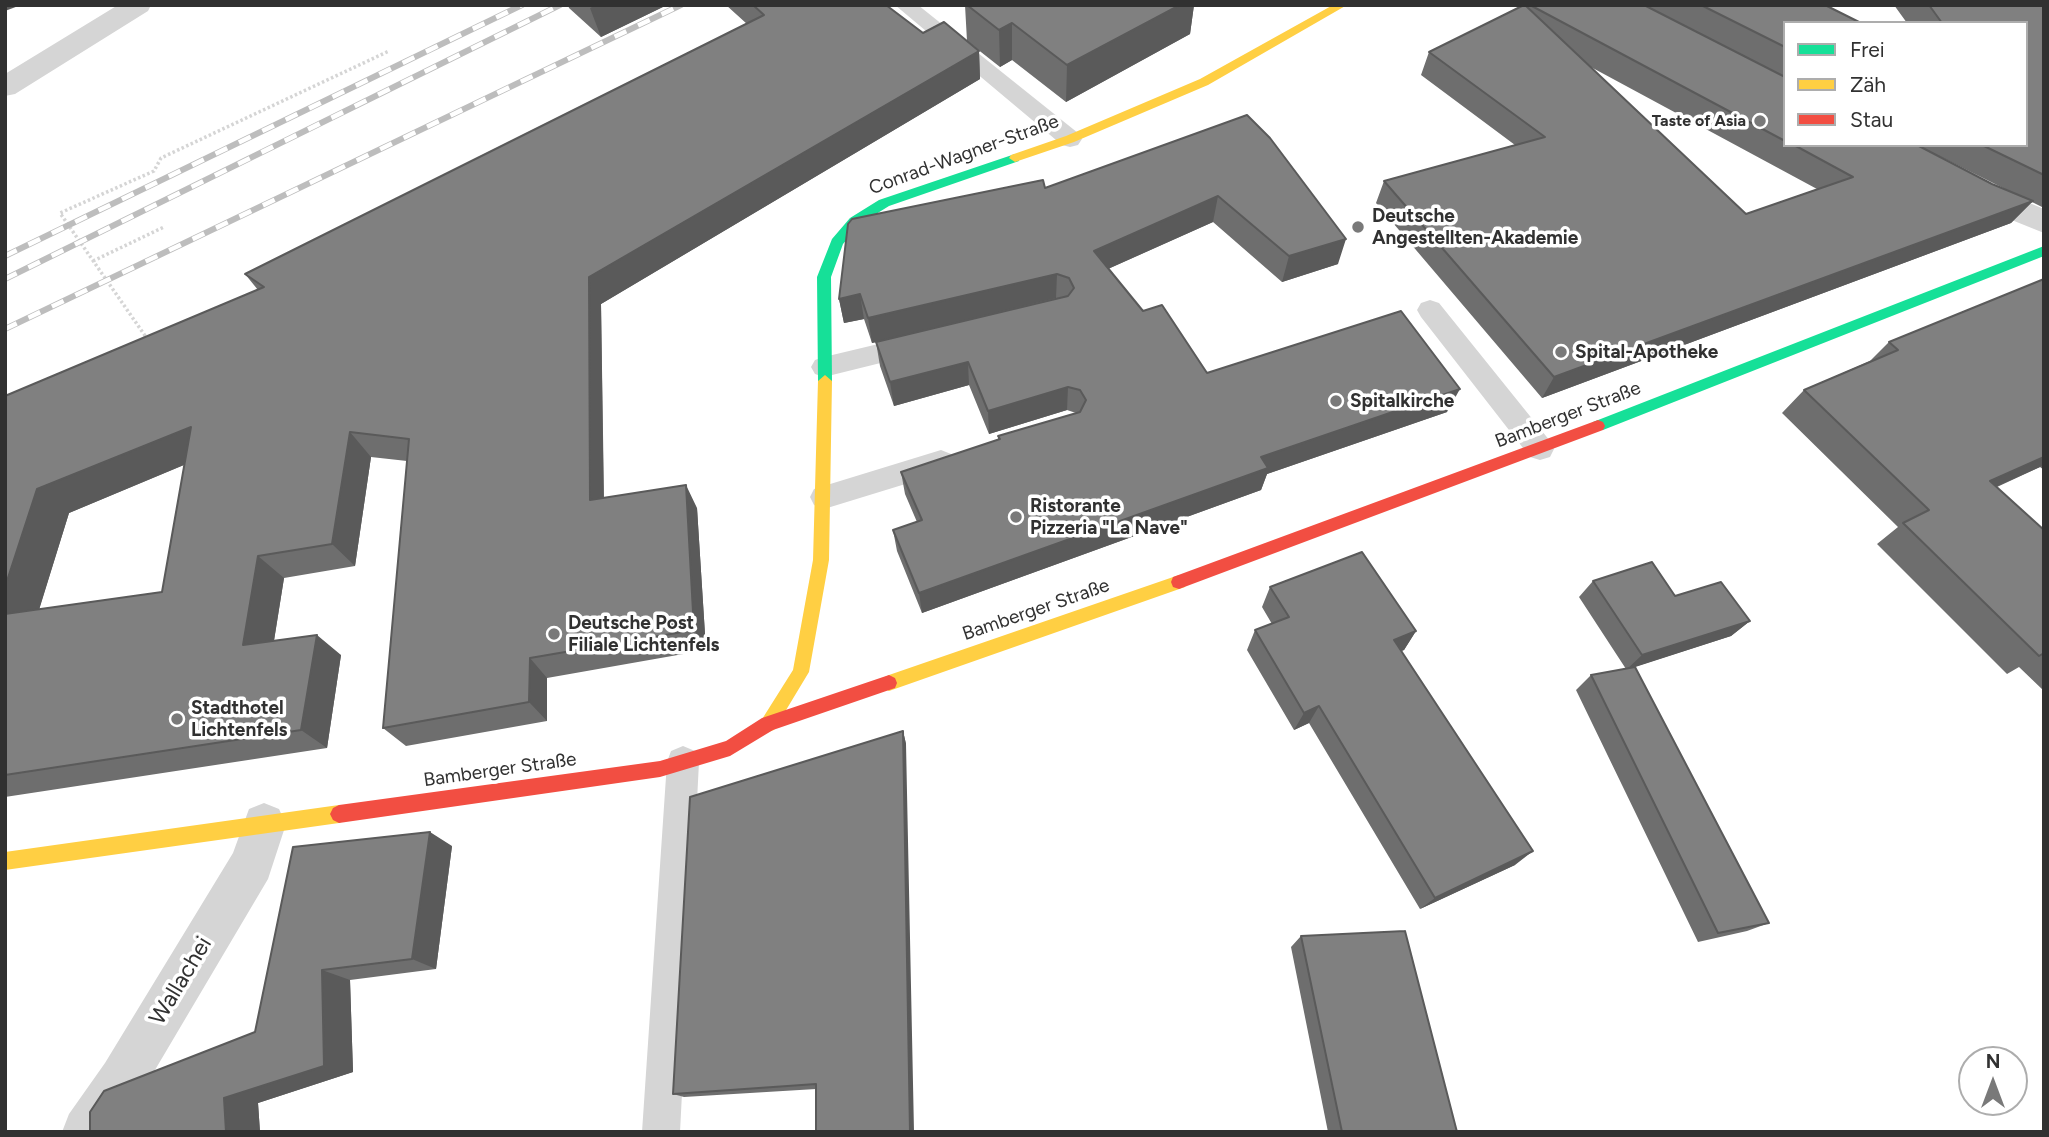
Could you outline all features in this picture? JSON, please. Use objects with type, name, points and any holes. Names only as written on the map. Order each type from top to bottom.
[{"type":"street","points":[[5,87],[138,5]]},
{"type":"street","name":"Conrad-Wagner-Straße","points":[[768,724],[801,672],[821,560],[826,426],[824,277],[837,242],[855,221],[884,203],[1070,139],[1203,82],[1342,5]]},
{"type":"street","points":[[1889,147],[1983,196],[2044,222]]},
{"type":"street","name":"Bamberger Straße","points":[[5,861],[660,769],[730,748],[768,724],[1151,593],[1539,449],[2044,251]]},
{"type":"street","name":"Wallachei","points":[[87,1132],[122,1080],[252,863],[264,824]]},
{"type":"lane","points":[[905,5],[1070,139]]},
{"type":"lane","points":[[1430,310],[1539,449]]},
{"type":"lane","points":[[824,367],[941,339]]},
{"type":"lane","points":[[824,497],[965,455]]},
{"type":"lane","points":[[661,1132],[683,762]]},
{"type":"path","points":[[150,343],[60,213],[154,171],[161,158],[389,51]]},
{"type":"path","points":[[93,261],[163,227]]},
{"type":"building","points":[[753,5],[886,5],[923,33],[944,22],[979,51],[589,277],[590,500],[686,485],[694,630],[530,658],[529,702],[383,728],[409,439],[350,432],[332,544],[258,556],[243,645],[317,635],[301,730],[5,775],[5,614],[162,592],[191,427],[37,489],[5,587],[5,396],[264,287],[245,274],[764,15]]},
{"type":"building","points":[[967,5],[1180,5],[1067,65],[1012,23],[999,30]]},
{"type":"building","points":[[1525,5],[1746,214],[1853,177],[1798,147],[1921,147],[1992,184],[2033,201],[1554,377],[1384,181],[1545,137],[1429,52]]},
{"type":"building","points":[[1530,5],[1644,5],[1783,76],[1783,140]]},
{"type":"building","points":[[1701,5],[1825,5],[1857,21],[1783,21],[1783,46]]},
{"type":"building","points":[[1929,5],[2044,5],[2044,175],[1986,147],[2028,147],[2028,21],[1941,21]]},
{"type":"building","points":[[1247,115],[1270,138],[1346,239],[1289,256],[1218,196],[1094,251],[1143,311],[1162,305],[1207,373],[1401,311],[1460,389],[1261,457],[1268,468],[919,593],[893,530],[922,520],[901,472],[1000,439],[998,436],[1080,412],[1086,400],[1080,390],[1068,387],[988,411],[968,362],[890,382],[876,342],[1068,296],[1074,288],[1069,278],[1057,274],[868,318],[860,294],[839,299],[848,224],[852,219],[1043,180],[1045,188]]},
{"type":"building","points":[[2044,279],[2044,457],[1990,481],[2044,530],[2044,653],[2039,656],[1903,523],[1929,510],[1804,390],[1898,350],[1889,342]]},
{"type":"building","points":[[1362,552],[1416,631],[1394,640],[1533,851],[1435,898],[1319,706],[1304,713],[1255,630],[1289,617],[1270,587]]},
{"type":"building","points":[[1652,562],[1675,596],[1721,582],[1750,621],[1642,655],[1593,581]]},
{"type":"building","points":[[1635,667],[1769,923],[1718,933],[1591,675]]},
{"type":"building","points":[[903,731],[910,1132],[816,1132],[816,1084],[673,1094],[690,797]]},
{"type":"building","points":[[430,832],[412,959],[322,970],[324,1066],[224,1098],[226,1132],[90,1132],[90,1112],[104,1091],[255,1032],[293,847]]},
{"type":"building","points":[[1405,931],[1457,1132],[1342,1132],[1301,936]]},
{"type":"railway","points":[[5,256],[522,5]]},
{"type":"railway","points":[[5,279],[560,5]]},
{"type":"railway","points":[[5,329],[681,5]]},
{"type":"traffic: fast","points":[[825,381],[824,277],[837,242],[855,221],[884,203],[1015,158]]},
{"type":"traffic: fast","points":[[1598,426],[2044,251]]},
{"type":"traffic: slow","points":[[1015,158],[1070,139],[1204,82],[1342,5]]},
{"type":"traffic: slow","points":[[768,724],[801,672],[821,560],[825,381]]},
{"type":"traffic: slow","points":[[889,683],[1179,582]]},
{"type":"traffic: slow","points":[[5,861],[339,814]]},
{"type":"traffic: jam","points":[[1179,582],[1598,426]]},
{"type":"traffic: jam","points":[[339,814],[660,769],[730,748],[768,724],[889,683]]},
{"type":"place","name":"Taste of Asia","points":[[1760,121]]},
{"type":"place","name":"Deutsche Angestellten-Akademie","points":[[1358,227]]},
{"type":"place","name":"Spital-Apotheke","points":[[1561,352]]},
{"type":"place","name":"Spitalkirche","points":[[1336,401]]},
{"type":"place","name":"Ristorante Pizzeria \"La Nave\"","points":[[1016,517]]},
{"type":"place","name":"Deutsche Post Filiale Lichtenfels","points":[[554,634]]},
{"type":"place","name":"Stadthotel Lichtenfels","points":[[177,719]]}]
